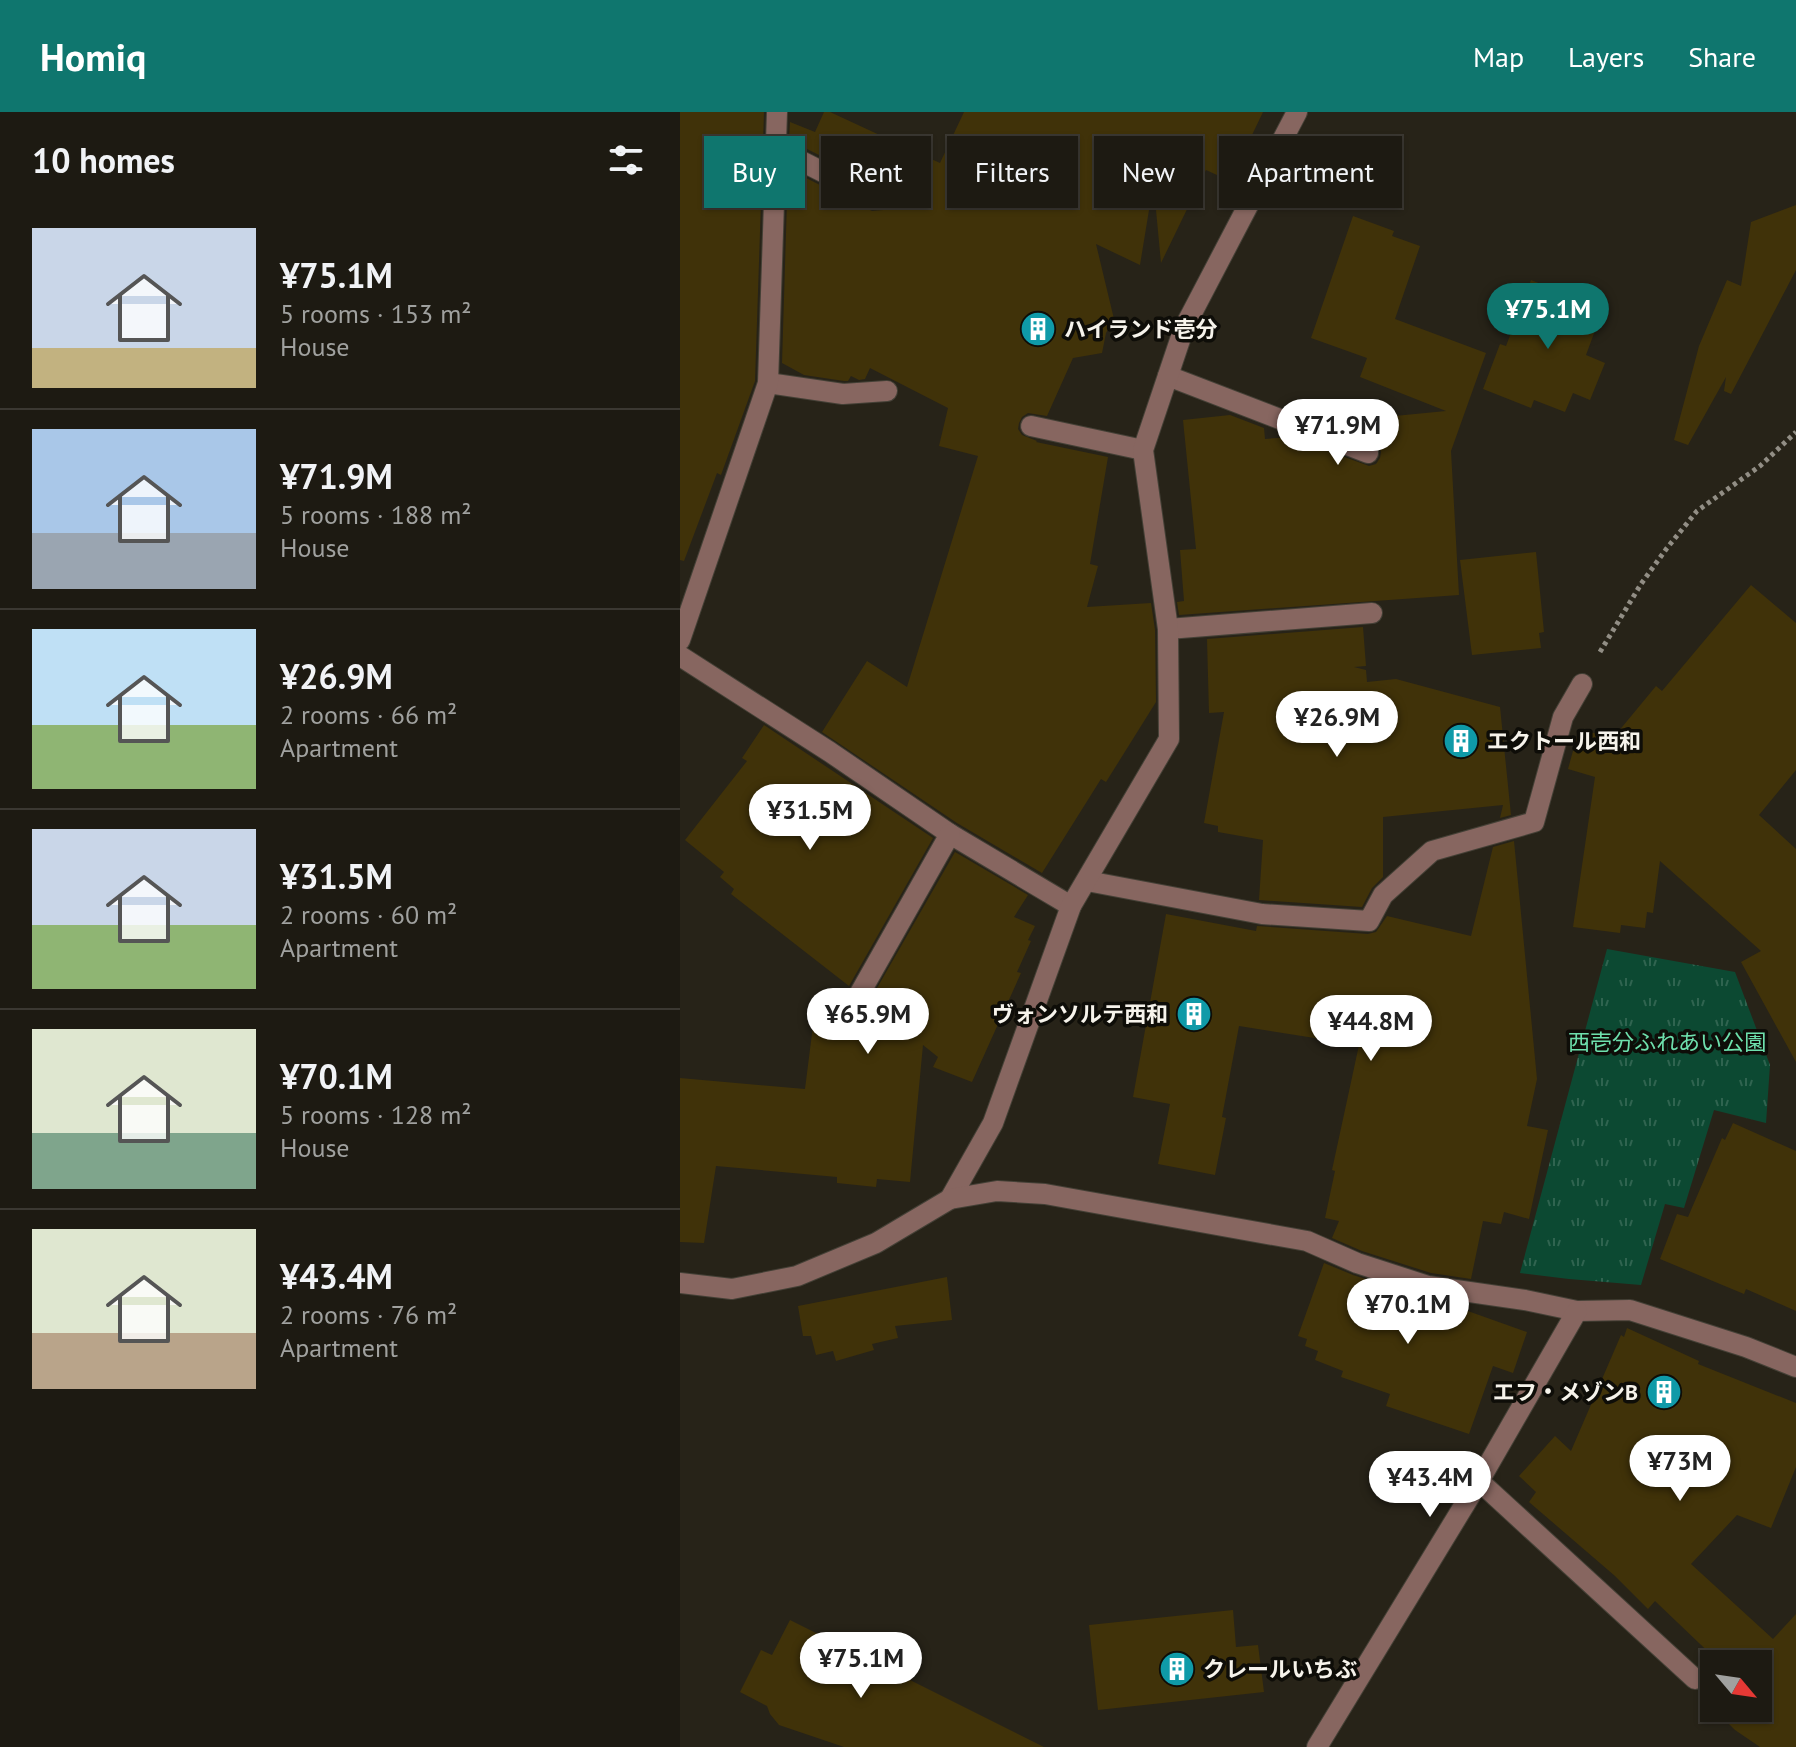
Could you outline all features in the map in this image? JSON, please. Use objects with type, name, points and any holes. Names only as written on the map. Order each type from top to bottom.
[{"type":"street","points":[[777,112],[777,136]]},
{"type":"street","points":[[950,1199],[993,1123],[1071,906],[1169,739],[1168,629],[1143,450],[1184,328],[1297,112]]},
{"type":"street","points":[[680,640],[768,383],[775,208]]},
{"type":"street","points":[[1168,376],[1368,453]]},
{"type":"street","points":[[768,383],[843,394],[887,391]]},
{"type":"street","points":[[1031,426],[1143,450]]},
{"type":"street","points":[[1168,629],[1372,613]]},
{"type":"street","points":[[680,656],[830,752],[950,834],[1071,906]]},
{"type":"street","points":[[1087,881],[1262,914],[1369,921],[1383,895],[1432,851],[1534,822],[1563,717],[1582,684]]},
{"type":"street","points":[[860,993],[950,834]]},
{"type":"street","points":[[680,1283],[732,1289],[797,1276],[876,1243],[950,1199],[997,1191],[1045,1194],[1307,1241],[1357,1263],[1428,1286],[1577,1311],[1630,1310],[1746,1347],[1796,1367]]},
{"type":"street","points":[[1317,1747],[1479,1481],[1577,1311]]},
{"type":"street","points":[[1479,1481],[1695,1679]]},
{"type":"path","points":[[1582,684],[1641,584],[1697,511],[1760,466],[1796,432]]},
{"type":"green space","name":"西壱分ふれあい公園","points":[[1607,949],[1735,972],[1770,1065],[1766,1123],[1714,1110],[1684,1208],[1665,1204],[1641,1285],[1520,1273]]},
{"type":"building","points":[[680,112],[764,112],[763,136],[704,136],[704,208],[761,208],[755,381],[721,475],[717,473],[684,561],[680,560]]},
{"type":"building","points":[[824,112],[830,112],[882,136],[821,136],[821,156],[805,148],[805,136],[789,136],[790,122],[815,132]]},
{"type":"building","points":[[964,112],[1263,112],[1252,136],[1219,136],[1219,176],[1206,170],[1203,176],[1203,136],[1094,136],[1094,208],[1188,208],[1161,263],[1156,210],[1149,210],[1140,265],[1096,244],[1114,319],[1106,333],[1102,353],[1073,358],[1047,416],[1028,413],[1022,417],[1018,429],[1022,435],[1036,442],[1108,457],[1090,564],[1098,566],[1087,607],[1151,603],[1155,630],[1156,702],[1106,782],[1101,779],[1042,873],[957,823],[822,732],[867,661],[907,687],[978,456],[939,446],[948,408],[870,368],[865,379],[851,376],[844,381],[804,375],[782,363],[787,208],[805,208],[805,178],[821,186],[821,208],[931,208],[931,159],[940,163],[947,148],[947,208],[1078,208],[1078,136],[953,136]]},
{"type":"building","points":[[1796,205],[1796,270],[1731,394],[1724,391],[1726,377],[1688,445],[1674,440],[1699,346],[1727,280],[1741,286],[1751,222]]},
{"type":"building","points":[[1353,216],[1394,231],[1392,236],[1420,246],[1395,319],[1486,353],[1451,451],[1459,595],[1179,615],[1177,602],[1184,601],[1180,550],[1196,549],[1183,420],[1230,415],[1264,428],[1265,439],[1290,437],[1369,466],[1376,464],[1380,458],[1379,446],[1340,428],[1343,421],[1446,411],[1360,377],[1367,358],[1311,338]]},
{"type":"building","points":[[1531,280],[1603,309],[1586,355],[1605,363],[1590,400],[1573,393],[1565,412],[1534,400],[1531,408],[1483,389],[1500,344],[1506,346]]},
{"type":"building","points":[[1536,552],[1544,632],[1539,633],[1541,648],[1472,655],[1460,560]]},
{"type":"building","points":[[1751,585],[1796,623],[1796,770],[1759,815],[1796,849],[1796,1062],[1741,962],[1761,951],[1660,861],[1653,913],[1647,912],[1645,928],[1621,925],[1620,933],[1573,927],[1595,777],[1568,769],[1579,729],[1613,738],[1656,686],[1662,691]]},
{"type":"building","points":[[1363,627],[1366,666],[1354,667],[1366,670],[1367,682],[1396,679],[1500,707],[1511,815],[1500,818],[1503,805],[1383,817],[1383,877],[1372,888],[1362,907],[1259,900],[1263,840],[1218,832],[1218,826],[1204,823],[1224,712],[1209,713],[1207,639]]},
{"type":"building","points":[[764,725],[933,838],[849,986],[731,894],[734,889],[720,877],[724,872],[685,840],[747,761],[742,758]]},
{"type":"building","points":[[1514,841],[1537,1079],[1527,1126],[1548,1130],[1529,1219],[1504,1212],[1501,1224],[1483,1221],[1471,1279],[1431,1273],[1332,1238],[1339,1221],[1325,1218],[1359,1045],[1239,1026],[1215,1175],[1158,1164],[1170,1104],[1133,1097],[1166,914],[1256,931],[1257,926],[1368,934],[1376,932],[1387,916],[1471,936],[1493,847]]},
{"type":"building","points":[[955,852],[1028,895],[1014,917],[1035,926],[1017,972],[1021,973],[972,1082],[933,1067],[938,1057],[923,1045],[910,1182],[877,1179],[876,1187],[837,1183],[837,1177],[716,1166],[704,1243],[680,1242],[680,1078],[805,1089],[816,1002],[910,1034],[869,1002]]},
{"type":"building","points":[[1733,1123],[1796,1151],[1796,1311],[1746,1289],[1744,1294],[1660,1259],[1677,1214],[1688,1217],[1722,1138],[1725,1140]]},
{"type":"building","points":[[1324,1263],[1424,1298],[1466,1305],[1465,1310],[1527,1332],[1513,1373],[1493,1366],[1469,1434],[1386,1406],[1390,1394],[1341,1377],[1343,1371],[1315,1360],[1318,1351],[1305,1346],[1307,1339],[1298,1336]]},
{"type":"building","points":[[947,1277],[952,1320],[895,1326],[898,1338],[872,1344],[874,1350],[836,1361],[833,1351],[816,1355],[811,1336],[803,1336],[798,1306]]},
{"type":"building","points":[[1627,1328],[1699,1361],[1698,1364],[1796,1403],[1796,1467],[1771,1528],[1737,1515],[1691,1564],[1773,1639],[1796,1614],[1796,1747],[1760,1747],[1727,1722],[1772,1722],[1772,1650],[1706,1650],[1655,1601],[1648,1609],[1615,1576],[1529,1502],[1536,1492],[1519,1476],[1555,1436],[1571,1451],[1621,1335],[1624,1337]]},
{"type":"building","name":"クレールいちぶ","points":[[1233,1610],[1236,1647],[1258,1645],[1264,1692],[1098,1710],[1089,1625]]},
{"type":"building","points":[[790,1620],[1044,1747],[844,1747],[779,1725],[767,1706],[740,1692],[761,1650],[772,1655]]},
{"type":"place","name":"ハイランド壱分","points":[[1038,329]]},
{"type":"place","name":"エクトール西和","points":[[1461,741]]},
{"type":"place","name":"ヴォンソルテ西和","points":[[1194,1014]]},
{"type":"place","name":"エフ・メゾンB","points":[[1664,1392]]},
{"type":"place","name":"クレールいちぶ","points":[[1177,1669]]}]
